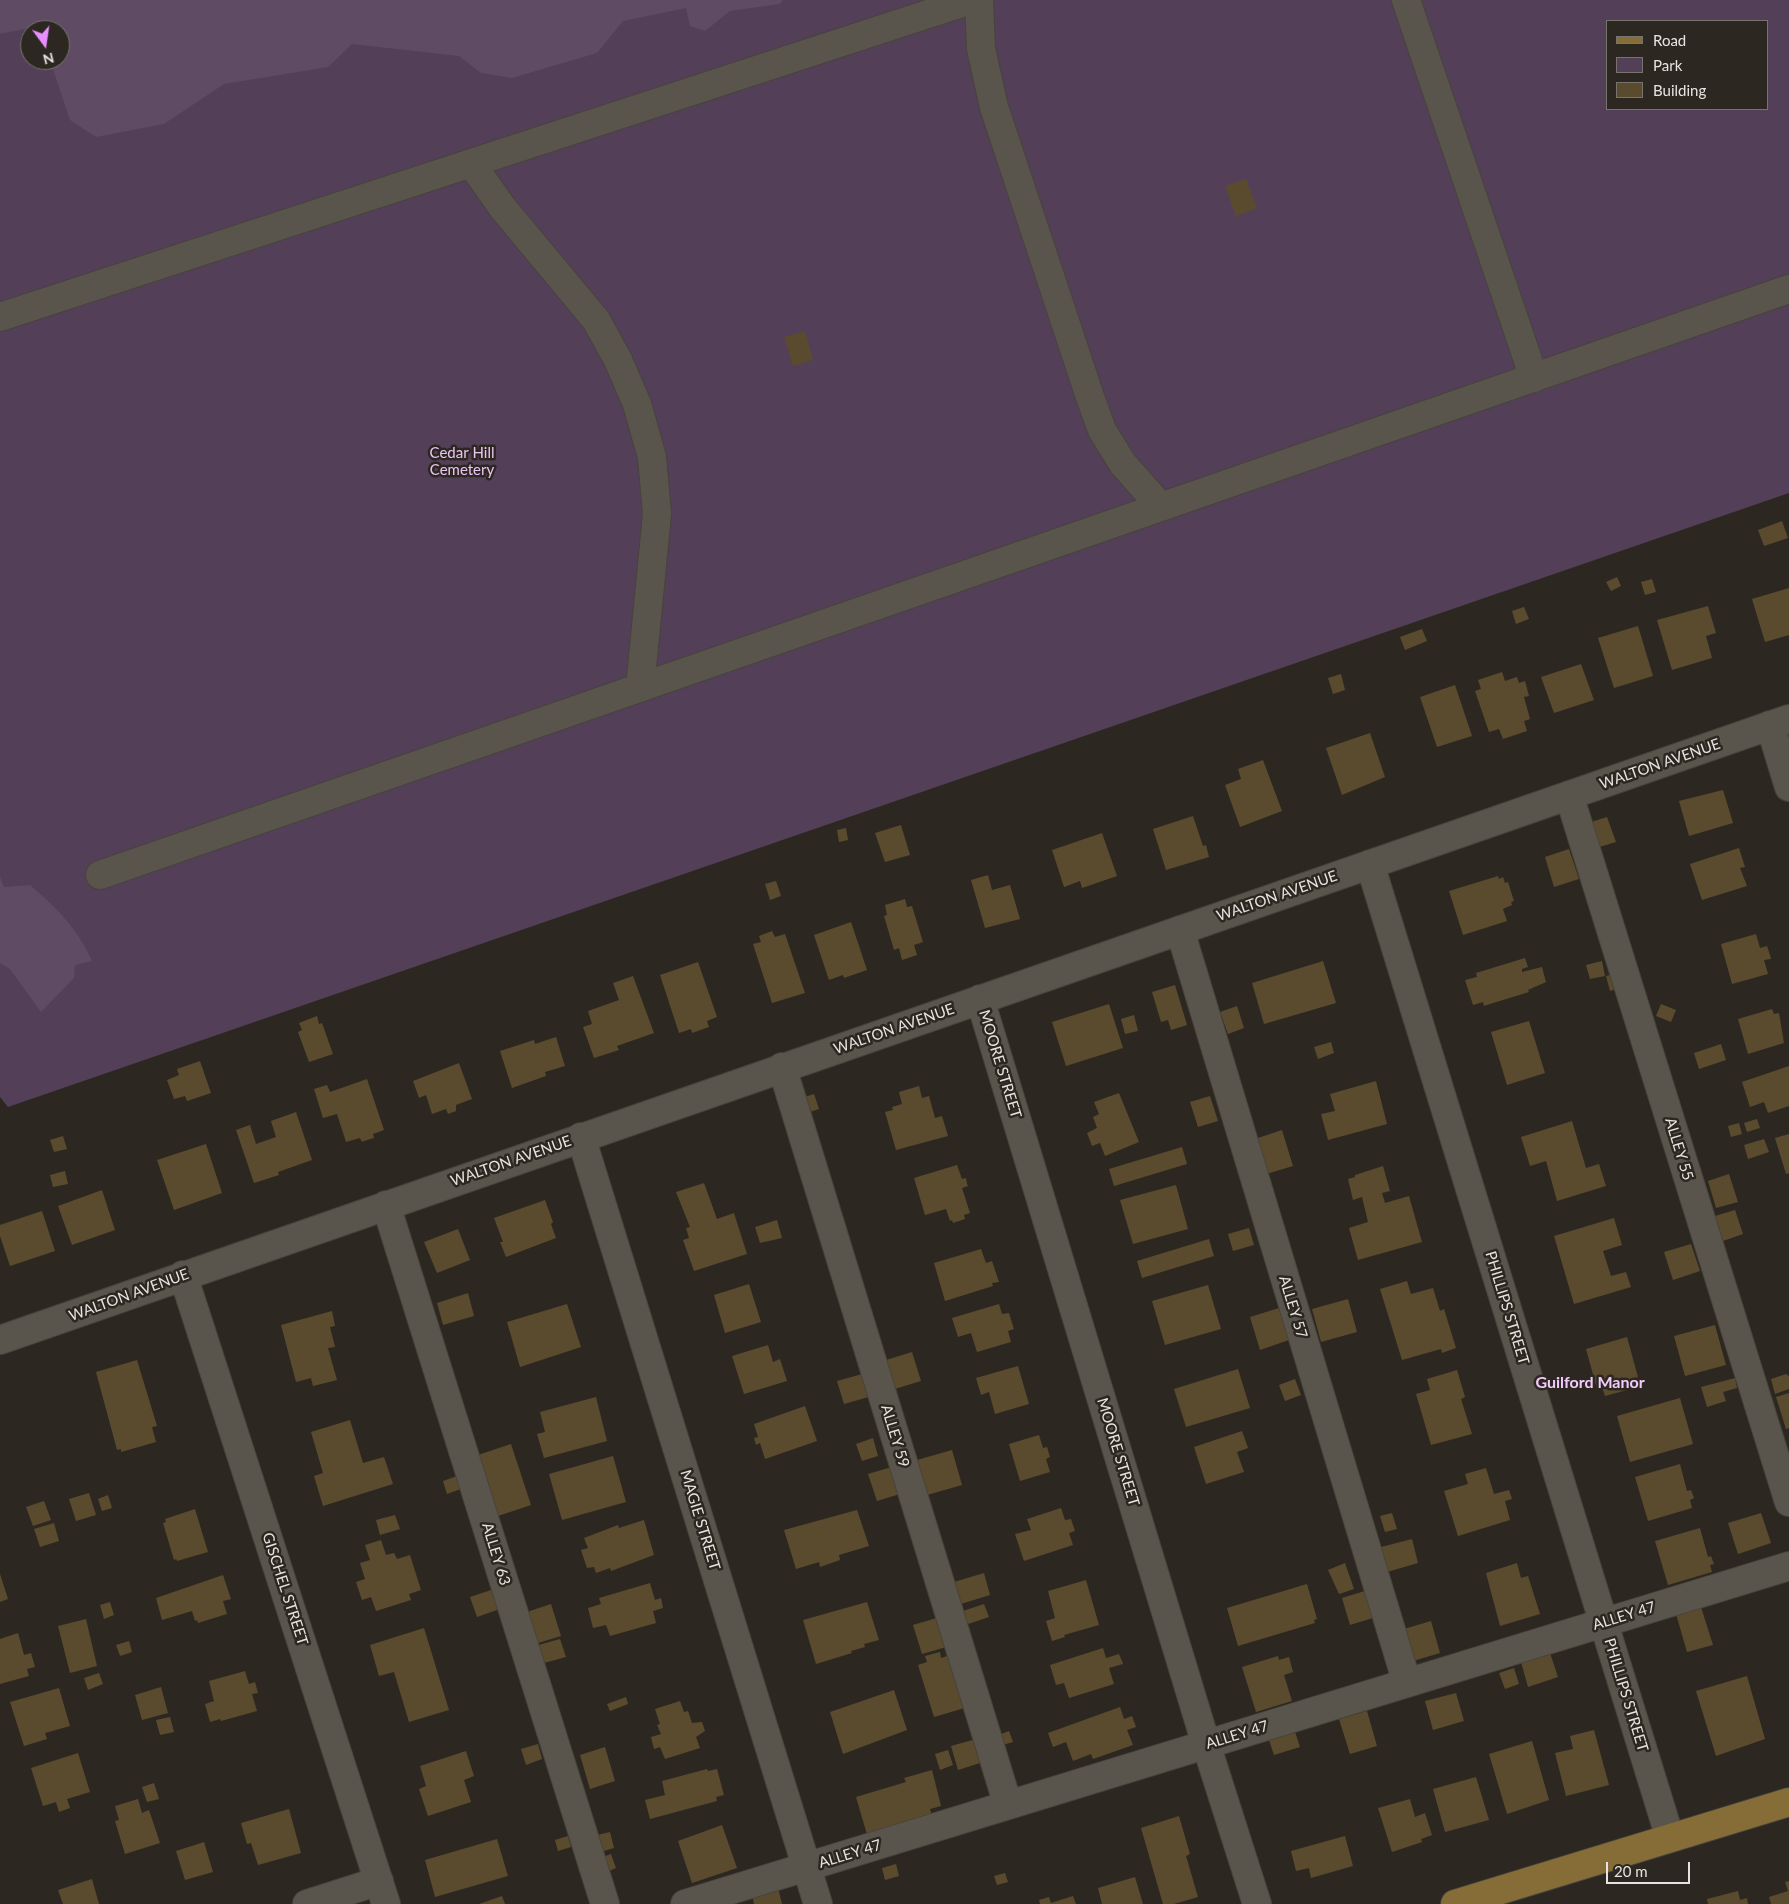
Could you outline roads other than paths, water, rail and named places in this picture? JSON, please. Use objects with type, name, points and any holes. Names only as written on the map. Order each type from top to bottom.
[{"type":"main road","points":[[1455,1904],[1789,1802]]},
{"type":"street","points":[[0,317],[971,0]]},
{"type":"street","points":[[979,0],[981,50],[994,107],[1088,394],[1102,430],[1123,464],[1161,507]]},
{"type":"street","points":[[1406,0],[1534,378]]},
{"type":"street","points":[[471,163],[502,207],[596,320],[618,360],[637,404],[652,457],[657,514],[640,688]]},
{"type":"street","points":[[100,875],[1789,289]]},
{"type":"street","points":[[1780,722],[1789,787]]},
{"type":"street","name":"WALTON AVENUE","points":[[0,1340],[1780,722]]},
{"type":"street","name":"ALLEY 55","points":[[1569,795],[1789,1502]]},
{"type":"street","name":"PHILLIPS STREET","points":[[1370,864],[1670,1838]]},
{"type":"street","name":"ALLEY 57","points":[[1180,930],[1406,1683]]},
{"type":"street","name":"MOORE STREET","points":[[980,999],[1206,1744],[1257,1904]]},
{"type":"street","name":"ALLEY 59","points":[[782,1068],[1008,1805]]},
{"type":"street","name":"MAGIE STREET","points":[[581,1137],[818,1904]]},
{"type":"street","name":"ALLEY 63","points":[[386,1205],[605,1904]]},
{"type":"street","name":"GISCHEL STREET","points":[[184,1275],[383,1892]]},
{"type":"street","name":"ALLEY 47","points":[[685,1904],[1789,1566]]},
{"type":"street","points":[[307,1904],[383,1892]]},
{"type":"district","name":"Guilford Manor","points":[[1590,1383]]},
{"type":"park label","name":"Cedar Hill Cemetery","points":[[462,462]]}]
